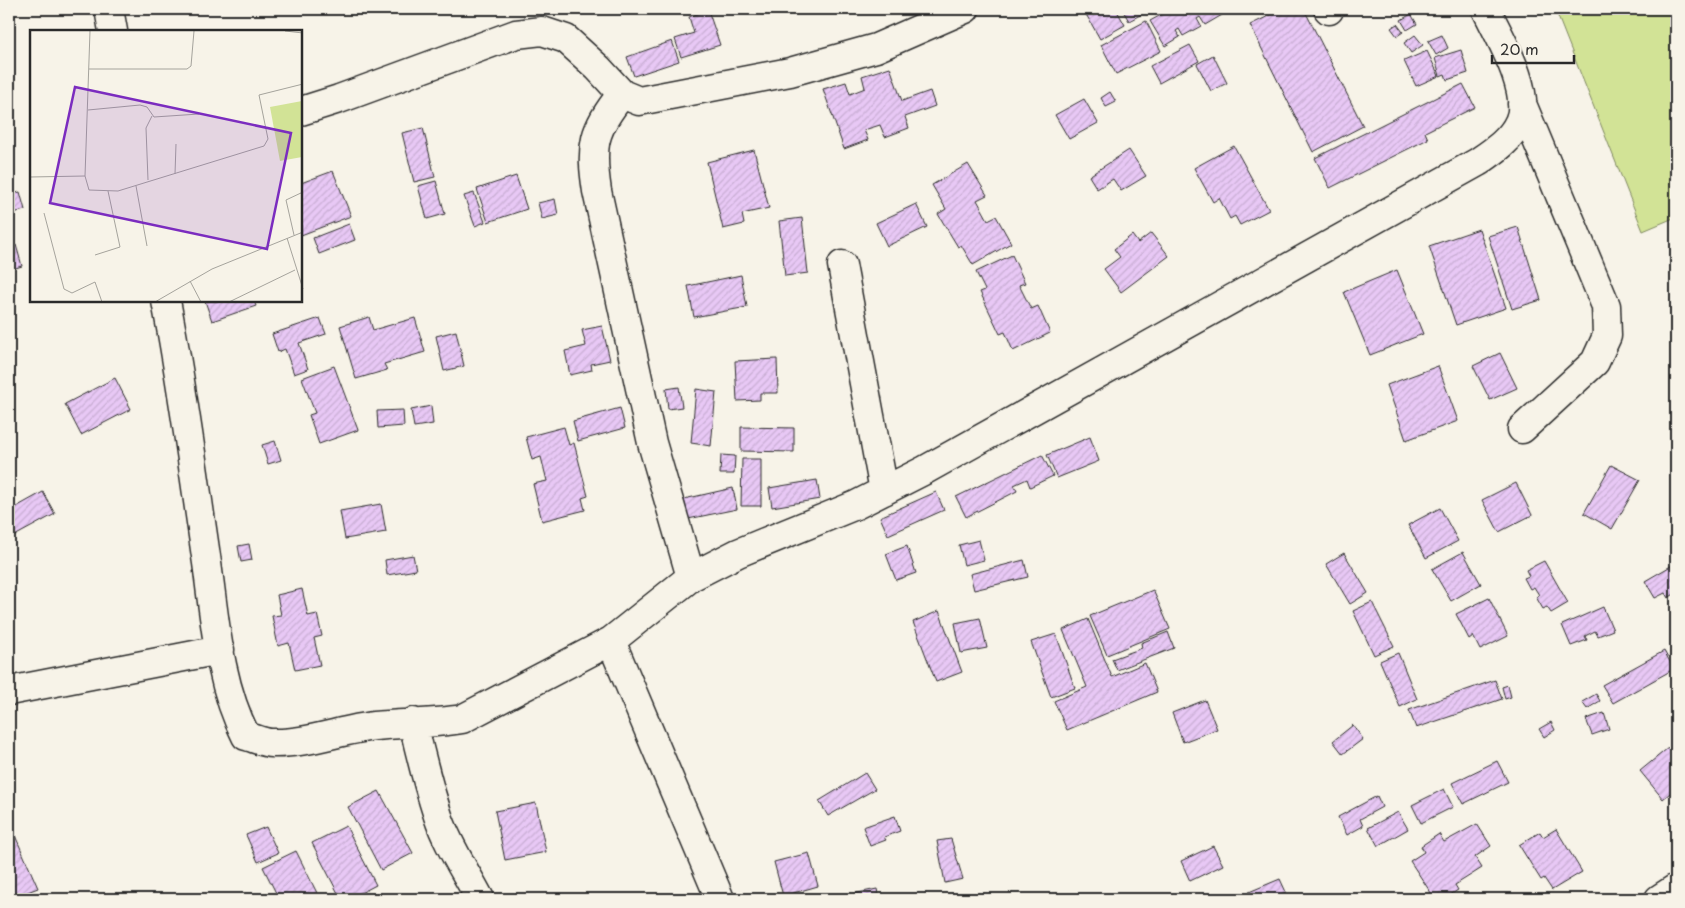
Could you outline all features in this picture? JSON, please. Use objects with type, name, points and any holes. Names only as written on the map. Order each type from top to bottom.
[{"type":"street","points":[[109,9],[113,30]]},
{"type":"street","points":[[302,111],[339,100],[516,34],[542,31],[566,38],[622,94],[639,101],[790,72],[876,48],[965,9]]},
{"type":"street","points":[[1486,9],[1518,80],[1522,104],[1606,306],[1608,336],[1595,362],[1522,429]]},
{"type":"street","points":[[622,94],[606,115],[596,137],[592,160],[596,190],[652,444],[691,577]]},
{"type":"street","points":[[166,302],[179,368],[220,650],[233,711],[246,736],[271,743],[412,722],[438,723],[462,719],[611,641],[691,577],[738,552],[856,505],[884,491],[1478,162],[1503,145],[1520,121],[1522,104]]},
{"type":"street","points":[[842,265],[884,491]]},
{"type":"street","points":[[611,641],[720,899]]},
{"type":"street","points":[[9,690],[220,650]]},
{"type":"street","points":[[412,722],[427,783],[435,800],[438,816],[480,899]]},
{"type":"street","points":[[1659,899],[1676,888]]},
{"type":"green space","points":[[1555,9],[1676,9],[1676,217],[1643,231]]},
{"type":"building","points":[[1083,9],[1116,9],[1125,25],[1100,39]]},
{"type":"building","points":[[1122,9],[1151,9],[1129,21]]},
{"type":"building","points":[[1172,9],[1218,9],[1222,15],[1205,25],[1200,17],[1197,19],[1201,26],[1183,36],[1179,29],[1176,31],[1180,37],[1165,46],[1150,21]]},
{"type":"building","points":[[1283,9],[1304,9],[1363,126],[1313,152],[1250,25]]},
{"type":"building","points":[[708,10],[720,45],[681,57],[675,39],[694,33],[689,17]]},
{"type":"building","points":[[1411,14],[1417,24],[1407,30],[1401,20]]},
{"type":"building","points":[[1146,21],[1161,51],[1116,74],[1101,45]]},
{"type":"building","points":[[1397,24],[1403,32],[1397,36],[1391,28]]},
{"type":"building","points":[[1415,35],[1423,45],[1411,53],[1404,43]]},
{"type":"building","points":[[1442,35],[1448,48],[1436,55],[1428,41]]},
{"type":"building","points":[[672,41],[679,61],[634,76],[627,57]]},
{"type":"building","points":[[1190,45],[1199,61],[1159,83],[1150,66]]},
{"type":"building","points":[[1461,50],[1468,73],[1447,80],[1445,74],[1440,76],[1435,58]]},
{"type":"building","points":[[1427,51],[1439,76],[1416,86],[1404,61]]},
{"type":"building","points":[[1213,55],[1227,83],[1211,91],[1197,64]]},
{"type":"building","points":[[890,67],[902,101],[930,91],[935,106],[905,117],[909,128],[885,137],[880,125],[864,130],[868,140],[844,149],[823,89],[846,82],[850,94],[865,88],[862,76]]},
{"type":"building","points":[[1463,84],[1475,107],[1425,132],[1428,139],[1330,188],[1315,158]]},
{"type":"building","points":[[1110,92],[1116,102],[1106,107],[1101,98]]},
{"type":"building","points":[[1084,99],[1098,123],[1069,139],[1055,115]]},
{"type":"building","points":[[423,128],[435,177],[414,182],[402,133]]},
{"type":"building","points":[[1234,146],[1269,210],[1240,225],[1235,216],[1230,219],[1219,198],[1213,202],[1194,168]]},
{"type":"building","points":[[754,150],[769,208],[742,214],[744,224],[723,229],[707,162]]},
{"type":"building","points":[[1129,150],[1146,176],[1121,191],[1113,179],[1097,189],[1089,176]]},
{"type":"building","points":[[968,164],[987,195],[977,200],[988,220],[996,216],[1011,243],[973,265],[961,245],[958,247],[938,214],[946,209],[932,185]]},
{"type":"building","points":[[333,171],[351,216],[302,235],[302,183]]},
{"type":"building","points":[[516,176],[527,209],[488,222],[477,189]]},
{"type":"building","points":[[436,181],[445,214],[427,219],[418,186]]},
{"type":"building","points":[[20,192],[25,210],[9,214],[9,195]]},
{"type":"building","points":[[474,193],[485,222],[475,226],[464,196]]},
{"type":"building","points":[[555,199],[558,215],[542,219],[538,203]]},
{"type":"building","points":[[916,204],[927,227],[887,246],[876,223]]},
{"type":"building","points":[[802,218],[808,273],[785,276],[779,221]]},
{"type":"building","points":[[349,224],[355,240],[319,254],[313,238]]},
{"type":"building","points":[[1518,227],[1541,300],[1512,309],[1488,236]]},
{"type":"building","points":[[1479,229],[1506,308],[1456,325],[1429,246]]},
{"type":"building","points":[[1151,233],[1169,256],[1121,292],[1104,269],[1120,257],[1114,249],[1132,235],[1138,243]]},
{"type":"building","points":[[16,245],[22,266],[9,270],[9,246]]},
{"type":"building","points":[[1012,255],[1025,283],[1019,285],[1031,309],[1038,306],[1050,333],[1013,351],[1005,332],[1000,334],[980,292],[985,290],[976,272]]},
{"type":"building","points":[[1397,270],[1423,334],[1370,355],[1344,292]]},
{"type":"building","points":[[741,275],[747,307],[694,317],[688,286]]},
{"type":"building","points":[[205,302],[254,302],[256,306],[212,321]]},
{"type":"building","points":[[369,317],[373,330],[415,318],[425,352],[384,364],[387,370],[356,379],[340,326]]},
{"type":"building","points":[[320,318],[326,334],[299,343],[308,369],[294,374],[285,349],[278,352],[272,334]]},
{"type":"building","points":[[602,326],[610,360],[591,364],[592,370],[570,375],[565,351],[586,346],[582,330]]},
{"type":"building","points":[[456,331],[464,366],[444,371],[436,336]]},
{"type":"building","points":[[1500,353],[1517,388],[1490,400],[1473,366]]},
{"type":"building","points":[[777,359],[778,393],[760,393],[760,400],[737,401],[735,361]]},
{"type":"building","points":[[334,366],[358,430],[319,444],[309,415],[315,413],[302,378]]},
{"type":"building","points":[[1438,366],[1458,421],[1406,440],[1387,385]]},
{"type":"building","points":[[115,378],[131,409],[81,435],[65,404]]},
{"type":"building","points":[[679,387],[682,407],[668,409],[666,389]]},
{"type":"building","points":[[696,389],[716,392],[711,446],[691,443]]},
{"type":"building","points":[[431,406],[433,424],[414,427],[411,410]]},
{"type":"building","points":[[620,408],[625,428],[578,441],[573,421]]},
{"type":"building","points":[[403,410],[404,426],[378,428],[377,411]]},
{"type":"building","points":[[564,427],[569,445],[574,443],[588,496],[582,498],[585,510],[542,521],[533,484],[547,481],[541,457],[532,460],[526,437]]},
{"type":"building","points":[[741,427],[794,428],[794,452],[741,451]]},
{"type":"building","points":[[1090,437],[1099,461],[1057,478],[1047,455]]},
{"type":"building","points":[[275,441],[281,460],[268,464],[262,445]]},
{"type":"building","points":[[721,455],[735,456],[734,474],[720,474]]},
{"type":"building","points":[[1042,455],[1053,476],[1030,487],[1027,479],[1014,485],[1017,491],[966,517],[956,497]]},
{"type":"building","points":[[742,459],[761,459],[761,506],[741,506]]},
{"type":"building","points":[[1611,465],[1640,480],[1612,529],[1584,513]]},
{"type":"building","points":[[817,480],[820,499],[772,507],[769,488]]},
{"type":"building","points":[[1516,483],[1532,515],[1499,532],[1482,500]]},
{"type":"building","points":[[733,488],[737,509],[688,519],[684,499]]},
{"type":"building","points":[[43,492],[55,514],[9,539],[9,511]]},
{"type":"building","points":[[936,492],[944,510],[888,535],[880,517]]},
{"type":"building","points":[[381,504],[386,532],[345,539],[340,511]]},
{"type":"building","points":[[1440,508],[1458,541],[1426,558],[1408,525]]},
{"type":"building","points":[[979,540],[984,560],[964,565],[959,545]]},
{"type":"building","points":[[249,544],[252,560],[241,562],[238,546]]},
{"type":"building","points":[[907,546],[916,573],[896,580],[886,554]]},
{"type":"building","points":[[1463,552],[1481,584],[1451,601],[1432,569]]},
{"type":"building","points":[[1344,553],[1368,593],[1350,604],[1326,564]]},
{"type":"building","points":[[413,555],[416,570],[387,575],[385,560]]},
{"type":"building","points":[[1024,560],[1028,577],[974,590],[970,574]]},
{"type":"building","points":[[1544,561],[1568,603],[1551,613],[1547,607],[1543,609],[1536,597],[1539,595],[1534,587],[1530,589],[1524,578],[1529,576],[1526,570]]},
{"type":"building","points":[[1676,563],[1676,593],[1668,598],[1665,593],[1655,598],[1645,581]]},
{"type":"building","points":[[302,589],[308,616],[317,614],[322,636],[314,638],[320,665],[295,670],[289,643],[278,646],[272,616],[281,615],[277,595]]},
{"type":"building","points":[[1153,590],[1170,629],[1107,655],[1090,616]]},
{"type":"building","points":[[1489,598],[1508,636],[1480,650],[1473,636],[1469,639],[1456,614]]},
{"type":"building","points":[[1372,602],[1394,646],[1374,655],[1353,611]]},
{"type":"building","points":[[1603,607],[1613,630],[1598,636],[1595,631],[1585,636],[1587,640],[1571,646],[1562,625]]},
{"type":"building","points":[[939,611],[962,672],[936,682],[913,622]]},
{"type":"building","points":[[980,618],[987,648],[961,653],[955,623]]},
{"type":"building","points":[[1088,619],[1112,677],[1145,663],[1157,692],[1067,730],[1054,701],[1087,687],[1063,630]]},
{"type":"building","points":[[1168,632],[1174,648],[1117,670],[1112,659],[1142,648],[1141,643]]},
{"type":"building","points":[[1056,634],[1075,688],[1051,697],[1031,642]]},
{"type":"building","points":[[1664,651],[1674,669],[1613,703],[1602,685]]},
{"type":"building","points":[[1398,653],[1417,699],[1400,707],[1380,661]]},
{"type":"building","points":[[1495,680],[1502,699],[1416,728],[1409,710]]},
{"type":"building","points":[[1508,685],[1511,697],[1505,699],[1502,687]]},
{"type":"building","points":[[1596,694],[1600,701],[1587,709],[1582,702]]},
{"type":"building","points":[[1205,700],[1217,729],[1183,742],[1172,713]]},
{"type":"building","points":[[1604,713],[1609,729],[1592,735],[1586,719]]},
{"type":"building","points":[[1551,722],[1555,730],[1544,737],[1539,729]]},
{"type":"building","points":[[1353,725],[1363,739],[1343,754],[1333,741]]},
{"type":"building","points":[[1668,748],[1676,758],[1676,788],[1663,799],[1640,771]]},
{"type":"building","points":[[1497,761],[1508,782],[1463,804],[1452,783]]},
{"type":"building","points":[[865,773],[875,789],[828,816],[819,801]]},
{"type":"building","points":[[1444,789],[1453,807],[1421,823],[1412,805]]},
{"type":"building","points":[[379,791],[413,853],[381,870],[348,807]]},
{"type":"building","points":[[1377,796],[1382,807],[1360,819],[1363,826],[1347,835],[1338,817]]},
{"type":"building","points":[[536,803],[546,852],[505,860],[495,811]]},
{"type":"building","points":[[1398,812],[1408,829],[1378,846],[1368,828]]},
{"type":"building","points":[[895,816],[900,831],[884,837],[886,840],[870,846],[863,827]]},
{"type":"building","points":[[1477,824],[1491,846],[1475,857],[1482,868],[1455,885],[1458,890],[1444,899],[1435,899],[1410,861],[1424,852],[1421,846],[1439,834],[1444,842]]},
{"type":"building","points":[[346,826],[376,885],[349,899],[341,899],[312,843]]},
{"type":"building","points":[[266,827],[278,853],[258,862],[246,835]]},
{"type":"building","points":[[1556,829],[1582,872],[1552,890],[1544,878],[1541,880],[1519,845],[1540,832],[1543,837]]},
{"type":"building","points":[[13,831],[38,888],[9,899],[9,832]]},
{"type":"building","points":[[951,839],[963,879],[945,883],[937,841]]},
{"type":"building","points":[[1213,846],[1223,865],[1190,881],[1181,861]]},
{"type":"building","points":[[296,851],[320,899],[279,899],[263,867]]},
{"type":"building","points":[[809,853],[818,886],[783,896],[774,862]]},
{"type":"building","points":[[1280,879],[1286,892],[1271,899],[1253,899],[1249,892]]},
{"type":"building","points":[[877,889],[879,899],[854,899],[853,894]]}]
